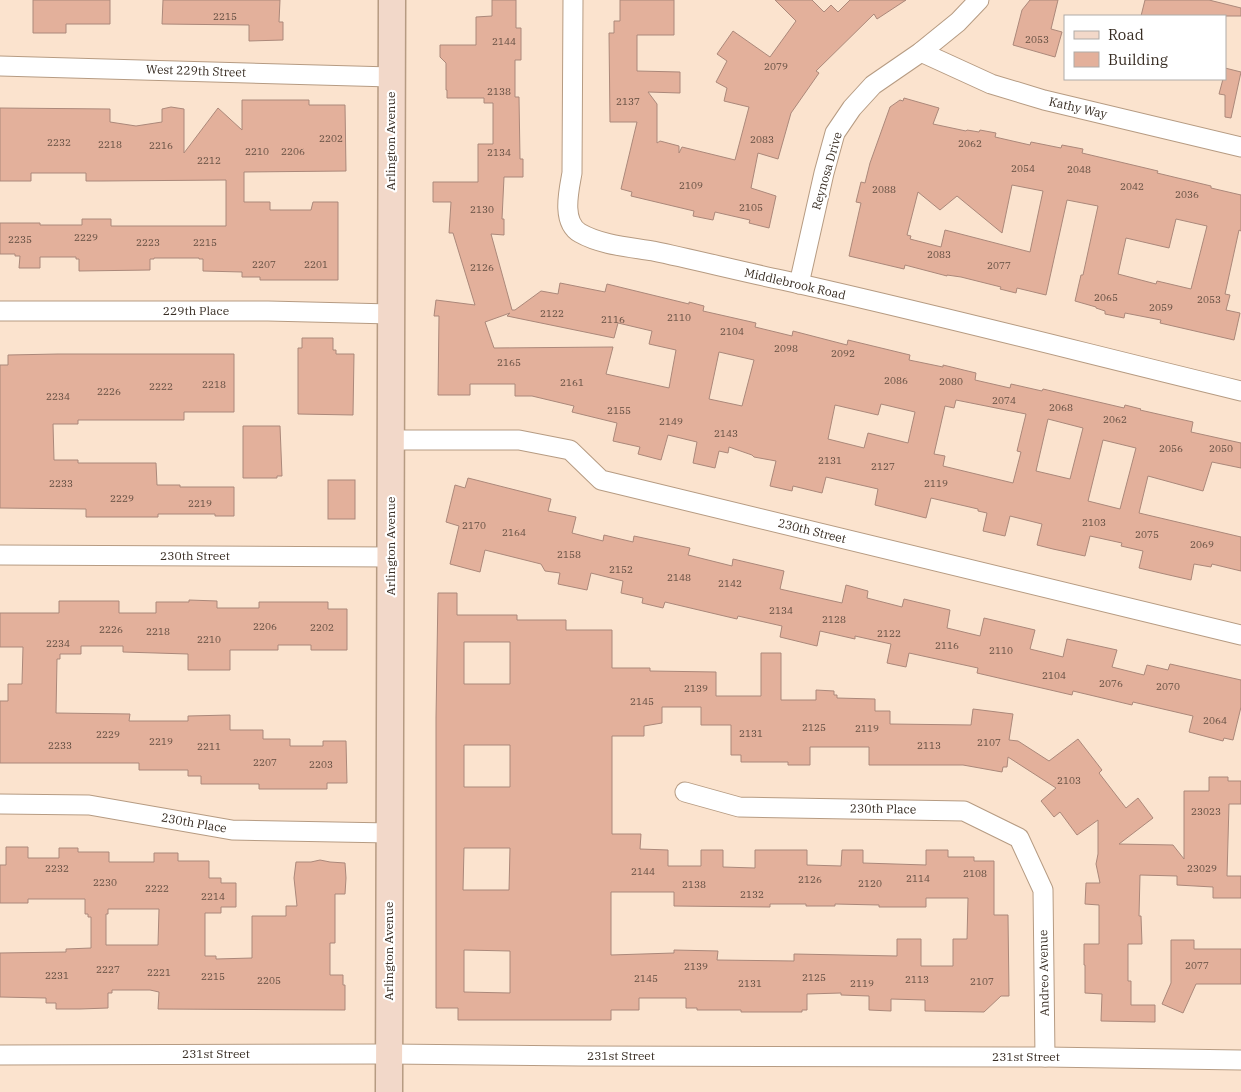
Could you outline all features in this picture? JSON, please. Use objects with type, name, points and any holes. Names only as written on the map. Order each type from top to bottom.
[{"type":"main road","name":"Arlington Avenue","points":[[389,1092],[392,0]]},
{"type":"street","name":"Middlebrook Road","points":[[573,0],[572,173],[568,194],[568,214],[572,225],[578,232],[604,242],[799,284],[1241,391]]},
{"type":"street","name":"Reynosa Drive","points":[[799,284],[835,133],[852,108],[873,85],[921,52],[958,22],[979,0]]},
{"type":"street","name":"Kathy Way","points":[[921,52],[991,84],[1035,98],[1241,147]]},
{"type":"street","name":"West 229th Street","points":[[0,66],[391,77]]},
{"type":"street","name":"229th Place","points":[[0,311],[268,311],[391,314]]},
{"type":"street","name":"230th Street","points":[[391,440],[519,440],[570,450],[601,480],[1241,635]]},
{"type":"street","name":"230th Street","points":[[0,555],[390,557]]},
{"type":"street","name":"230th Place","points":[[685,792],[739,807],[964,811],[1019,838],[1042,890]]},
{"type":"street","name":"230th Place","points":[[0,804],[89,805],[232,830],[390,834]]},
{"type":"street","name":"Andreo Avenue","points":[[1042,890],[1045,1056]]},
{"type":"street","name":"231st Street","points":[[0,1055],[1045,1056],[1241,1060]]},
{"type":"building","points":[[33,0],[110,0],[110,24],[66,24],[66,33],[33,33]]},
{"type":"building","points":[[163,0],[280,0],[279,22],[283,22],[283,40],[249,41],[249,25],[162,24]]},
{"type":"building","points":[[492,0],[516,0],[516,28],[521,28],[521,60],[515,60],[515,97],[519,97],[520,159],[523,159],[523,177],[504,177],[502,219],[504,219],[504,235],[491,234],[512,310],[515,310],[541,291],[558,294],[560,283],[605,292],[607,284],[704,306],[703,311],[756,323],[755,327],[792,336],[793,331],[847,345],[848,340],[910,355],[909,360],[943,367],[943,365],[976,373],[975,380],[1010,388],[1011,384],[1042,391],[1043,389],[1124,408],[1125,405],[1193,422],[1191,432],[1241,443],[1241,468],[1212,462],[1203,491],[1148,476],[1139,513],[1241,537],[1241,571],[1212,564],[1211,567],[1194,564],[1191,580],[1169,575],[1139,568],[1143,551],[1121,546],[1122,543],[1090,536],[1085,556],[1053,549],[1037,545],[1042,524],[1010,516],[1005,536],[983,531],[987,513],[978,511],[978,509],[931,498],[926,518],[875,505],[878,489],[826,477],[822,493],[793,486],[792,491],[770,486],[776,461],[754,457],[729,447],[728,453],[719,451],[715,468],[693,463],[697,442],[668,435],[661,460],[638,454],[640,447],[613,441],[617,423],[572,412],[574,406],[532,396],[515,396],[515,384],[470,384],[470,395],[438,395],[439,316],[434,316],[436,300],[475,305],[453,233],[449,233],[451,202],[433,202],[433,182],[478,182],[478,144],[493,144],[493,103],[484,103],[484,98],[447,98],[446,63],[440,57],[440,45],[476,45],[476,17],[492,16]],"holes":[[[510,313],[507,316],[614,338],[618,323],[652,331],[649,344],[676,350],[669,388],[606,374],[613,347],[494,348],[485,322]],[[719,352],[754,360],[742,406],[709,399]],[[956,400],[1026,414],[1017,451],[1021,452],[1013,483],[943,466],[945,456],[934,454],[945,406],[954,408]],[[881,404],[915,412],[908,443],[868,433],[864,448],[828,439],[835,405],[878,415]],[[1048,419],[1083,428],[1070,479],[1036,471]],[[1103,440],[1136,448],[1120,509],[1088,501]]]},
{"type":"building","points":[[620,0],[674,0],[674,35],[637,35],[637,71],[680,72],[680,93],[648,92],[657,104],[657,143],[660,141],[679,146],[679,153],[682,147],[735,160],[749,107],[724,101],[727,88],[716,82],[727,61],[717,54],[733,31],[770,57],[796,21],[775,0],[812,0],[824,12],[831,5],[838,12],[850,0],[906,0],[877,19],[874,14],[816,71],[819,73],[791,113],[778,159],[758,153],[751,188],[776,196],[769,228],[749,223],[750,220],[715,212],[713,220],[693,216],[694,211],[631,196],[632,192],[621,189],[637,122],[610,122],[609,33],[614,33],[614,21],[620,21]]},
{"type":"building","points":[[1030,0],[1058,0],[1051,29],[1062,32],[1055,57],[1013,45],[1022,10]]},
{"type":"building","points":[[1145,0],[1209,0],[1241,8],[1241,16],[1141,15]]},
{"type":"building","points":[[1226,68],[1241,72],[1231,118],[1225,117],[1225,95],[1219,94],[1223,80],[1226,80]]},
{"type":"building","points":[[904,98],[939,108],[933,124],[966,131],[979,132],[980,130],[996,133],[995,137],[1030,145],[1031,142],[1061,148],[1062,145],[1083,149],[1082,153],[1158,171],[1157,173],[1241,195],[1241,231],[1239,230],[1225,294],[1230,295],[1226,310],[1240,313],[1234,340],[1160,323],[1161,320],[1125,313],[1124,318],[1105,314],[1105,311],[1096,307],[1075,301],[1081,275],[1083,275],[1098,206],[1067,200],[1046,295],[1017,288],[1016,293],[1000,289],[1001,287],[961,277],[947,276],[905,265],[904,269],[849,256],[861,203],[856,202],[861,182],[865,183],[890,107],[900,100],[903,101]],"holes":[[[1012,185],[1043,191],[1030,252],[945,230],[941,247],[910,239],[911,236],[907,235],[918,192],[940,210],[957,196],[1002,233]],[[1176,219],[1207,226],[1191,289],[1157,281],[1156,284],[1118,274],[1126,238],[1169,248]]]},
{"type":"building","points":[[242,100],[309,100],[309,105],[345,105],[346,171],[244,172],[244,202],[270,202],[270,210],[311,210],[313,202],[338,202],[338,280],[260,280],[260,277],[242,277],[242,272],[203,271],[203,259],[199,258],[154,258],[150,259],[150,270],[79,271],[79,259],[76,259],[76,257],[40,257],[40,268],[19,268],[20,256],[0,254],[0,223],[82,225],[82,219],[111,219],[111,226],[226,226],[226,180],[86,181],[86,173],[31,173],[31,181],[0,181],[0,108],[110,109],[110,122],[136,126],[162,122],[162,109],[171,107],[184,109],[184,153],[218,108],[242,130]]},
{"type":"building","points":[[302,338],[333,338],[333,350],[336,350],[336,354],[354,354],[353,415],[298,414],[298,348],[302,348]]},
{"type":"building","points":[[234,354],[234,412],[184,412],[184,420],[78,420],[78,424],[53,424],[54,460],[78,460],[78,463],[156,463],[157,485],[234,487],[234,516],[158,514],[158,517],[86,517],[86,509],[0,508],[0,365],[8,365],[8,355]]},
{"type":"building","points":[[243,426],[280,426],[282,476],[277,476],[277,478],[243,478]]},
{"type":"building","points":[[468,478],[551,499],[548,511],[576,517],[572,533],[603,541],[604,535],[633,542],[634,536],[690,548],[688,555],[732,566],[733,559],[784,571],[780,589],[842,603],[846,585],[868,591],[867,598],[902,607],[904,599],[950,610],[947,628],[980,636],[984,618],[1035,630],[1030,649],[1063,657],[1067,639],[1117,650],[1112,667],[1144,675],[1147,665],[1168,670],[1170,664],[1241,680],[1241,707],[1233,740],[1224,738],[1223,741],[1189,732],[1193,716],[1133,702],[1132,705],[1073,691],[1072,695],[977,673],[978,668],[909,653],[906,667],[887,663],[891,644],[855,636],[855,639],[820,631],[817,646],[780,637],[782,626],[738,616],[737,619],[665,602],[663,608],[642,603],[643,598],[621,593],[623,581],[591,573],[587,590],[558,584],[560,573],[545,571],[541,564],[485,550],[480,572],[450,564],[459,526],[446,522],[455,485],[465,488]]},
{"type":"building","points":[[328,480],[355,480],[355,519],[328,519]]},
{"type":"building","points":[[438,593],[457,593],[457,615],[517,615],[517,620],[566,620],[566,630],[612,630],[612,668],[650,668],[650,671],[716,672],[716,696],[761,696],[761,653],[781,653],[781,700],[816,700],[816,690],[834,691],[834,695],[837,695],[837,698],[875,699],[875,711],[890,711],[890,724],[971,725],[973,709],[1013,714],[1009,740],[1018,741],[1049,761],[1078,739],[1102,770],[1099,773],[1126,808],[1138,798],[1153,818],[1119,844],[1173,845],[1184,859],[1184,791],[1209,791],[1209,777],[1228,777],[1228,781],[1241,781],[1241,804],[1229,804],[1227,876],[1241,876],[1241,898],[1213,898],[1213,887],[1177,885],[1177,876],[1140,875],[1139,916],[1141,916],[1142,944],[1128,944],[1128,981],[1131,981],[1131,1005],[1155,1005],[1155,1022],[1101,1021],[1102,994],[1085,993],[1084,965],[1084,944],[1099,944],[1099,905],[1085,904],[1086,883],[1100,883],[1096,864],[1098,854],[1098,820],[1077,835],[1060,812],[1054,817],[1041,801],[1056,788],[1008,757],[1007,767],[1003,767],[1002,772],[963,765],[869,765],[869,747],[810,747],[810,765],[788,765],[788,762],[741,762],[741,755],[731,755],[731,725],[701,725],[701,707],[662,707],[662,723],[644,726],[644,736],[612,736],[612,834],[641,834],[640,849],[668,850],[668,866],[701,866],[701,850],[723,850],[723,867],[755,868],[755,850],[807,850],[807,865],[841,866],[842,850],[863,850],[863,863],[926,865],[926,850],[948,850],[948,857],[974,857],[974,861],[994,861],[994,915],[1008,915],[1009,996],[1001,996],[984,1012],[925,1011],[925,1000],[891,999],[891,1011],[869,1010],[869,996],[841,995],[841,993],[807,994],[807,1010],[802,1010],[802,1012],[697,1010],[697,1008],[686,1008],[686,998],[639,998],[639,1010],[611,1010],[611,1020],[458,1020],[458,1008],[436,1008]],"holes":[[[464,642],[510,642],[510,684],[464,684]],[[464,745],[510,745],[510,787],[464,787]],[[464,848],[510,848],[509,890],[463,890]],[[611,892],[674,892],[674,906],[770,907],[770,904],[806,904],[806,906],[835,906],[835,904],[879,905],[879,907],[926,907],[926,898],[968,898],[967,939],[953,939],[953,966],[921,966],[921,939],[897,939],[897,956],[794,954],[794,961],[717,960],[718,951],[674,950],[674,953],[611,955]],[[464,950],[510,951],[510,993],[464,992]]]},
{"type":"building","points":[[189,600],[217,601],[217,608],[259,608],[259,602],[328,602],[328,609],[347,609],[347,650],[311,650],[311,645],[278,645],[278,650],[230,650],[230,670],[188,670],[188,654],[123,652],[123,646],[81,646],[81,654],[60,654],[60,659],[57,659],[56,713],[130,714],[129,721],[188,721],[188,716],[230,715],[230,730],[263,730],[263,739],[290,739],[290,746],[323,746],[323,741],[346,741],[347,783],[327,783],[327,789],[259,789],[259,784],[201,784],[201,776],[188,776],[188,770],[139,770],[139,763],[0,763],[0,701],[8,701],[8,684],[22,684],[23,647],[0,647],[0,613],[59,613],[59,601],[119,601],[119,613],[156,613],[156,602],[189,602]]},
{"type":"building","points":[[6,847],[28,847],[28,858],[59,858],[59,848],[78,848],[78,852],[109,852],[109,862],[154,862],[154,853],[178,853],[178,861],[209,861],[209,878],[221,878],[221,883],[236,883],[236,907],[221,907],[221,913],[205,913],[205,956],[216,956],[216,959],[252,958],[252,916],[286,916],[286,906],[297,906],[294,878],[296,862],[320,860],[345,863],[345,894],[335,894],[335,943],[330,943],[330,975],[343,975],[345,1010],[158,1009],[159,992],[150,990],[112,990],[112,993],[108,993],[108,1008],[56,1009],[56,1003],[46,1003],[46,998],[0,997],[0,953],[66,952],[66,949],[91,948],[91,917],[85,914],[85,899],[28,899],[28,903],[0,903],[0,865],[6,865]],"holes":[[[108,909],[159,909],[158,945],[106,945],[106,914],[108,914]]]},
{"type":"building","points":[[1171,940],[1194,940],[1194,949],[1241,949],[1241,984],[1196,984],[1183,1013],[1162,1004],[1171,983]]}]
